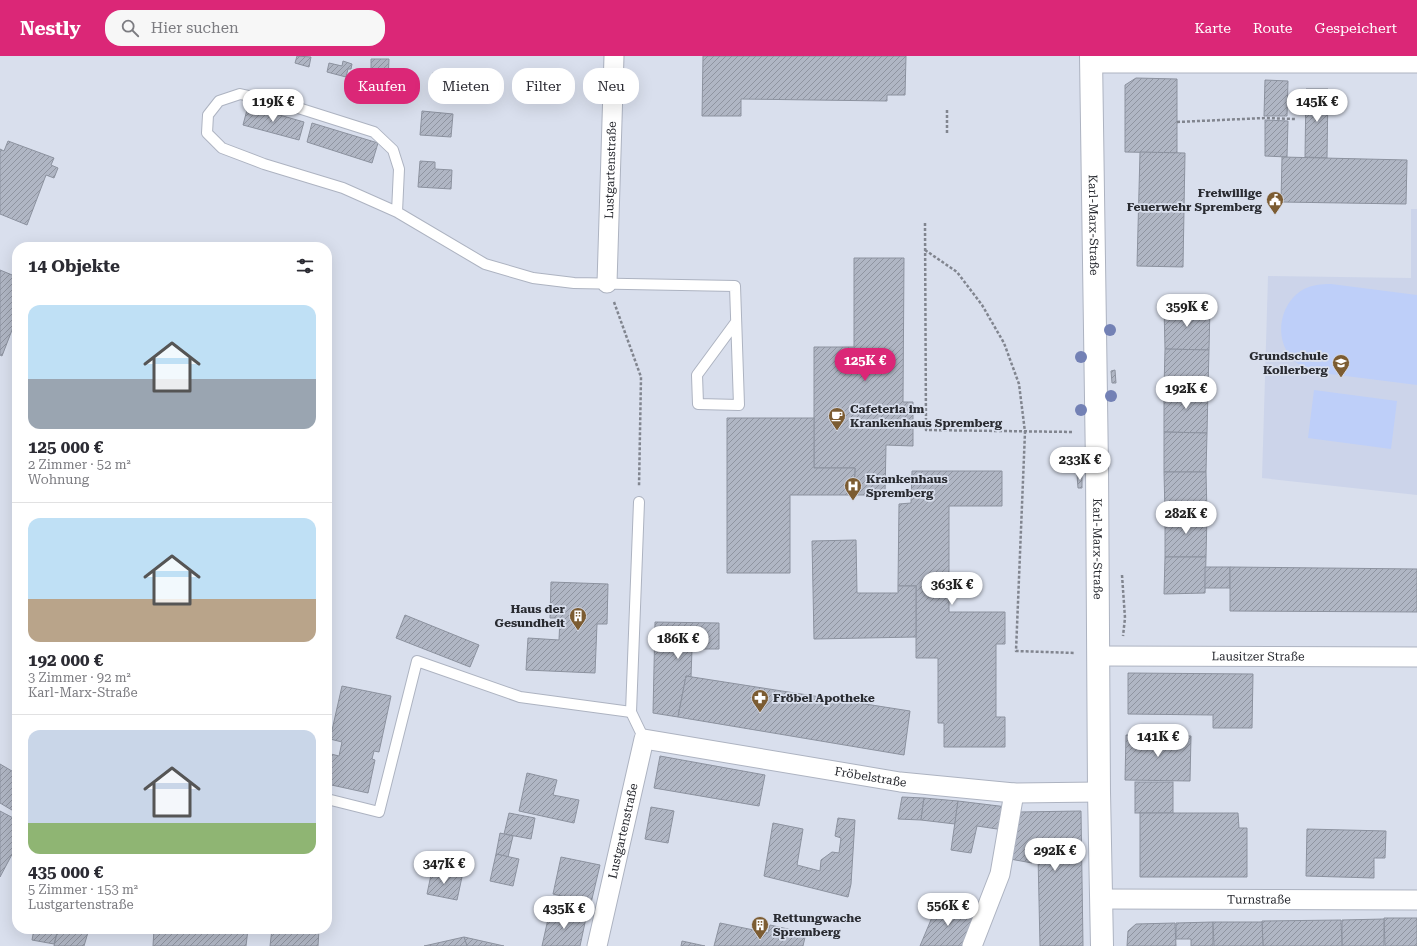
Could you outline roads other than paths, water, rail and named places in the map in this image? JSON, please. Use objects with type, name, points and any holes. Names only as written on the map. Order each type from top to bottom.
[{"type":"main road","name":"Karl-Marx-Straße","points":[[1091,60],[1097,467],[1089,655],[1099,792],[1102,946]]},
{"type":"street","name":"Lustgartenstraße","points":[[607,283],[614,56]]},
{"type":"street","points":[[1091,60],[1417,63]]},
{"type":"street","name":"Lausitzer Straße","points":[[1089,655],[1417,657]]},
{"type":"street","name":"Lustgartenstraße","points":[[597,946],[644,739]]},
{"type":"street","name":"Fröbelstraße","points":[[644,739],[900,782],[1014,793],[1099,792]]},
{"type":"street","points":[[972,946],[1000,874],[1014,793]]},
{"type":"street","name":"Turnstraße","points":[[1101,899],[1417,900]]},
{"type":"lane","points":[[397,212],[398,169],[393,150],[374,132],[292,106],[240,94],[219,101],[208,115],[207,133],[222,148],[264,164],[343,188],[397,212],[485,264],[534,278],[574,283],[735,286],[739,405],[698,404],[697,375],[736,322]]},
{"type":"lane","points":[[639,502],[631,712],[644,739]]},
{"type":"lane","points":[[332,800],[379,812],[417,661],[520,697],[631,712]]},
{"type":"place","name":"Freiwillige Feuerwehr Spremberg","points":[[1275,215]]},
{"type":"place","name":"Grundschule Kollerberg","points":[[1341,378]]},
{"type":"place","name":"Cafeteria im Krankenhaus Spremberg","points":[[837,431]]},
{"type":"place","name":"Krankenhaus Spremberg","points":[[853,501]]},
{"type":"place","name":"Haus der Gesundheit","points":[[578,631]]},
{"type":"place","name":"Fröbel Apotheke","points":[[760,713]]},
{"type":"place","name":"Rettungwache Spremberg","points":[[760,940]]}]
